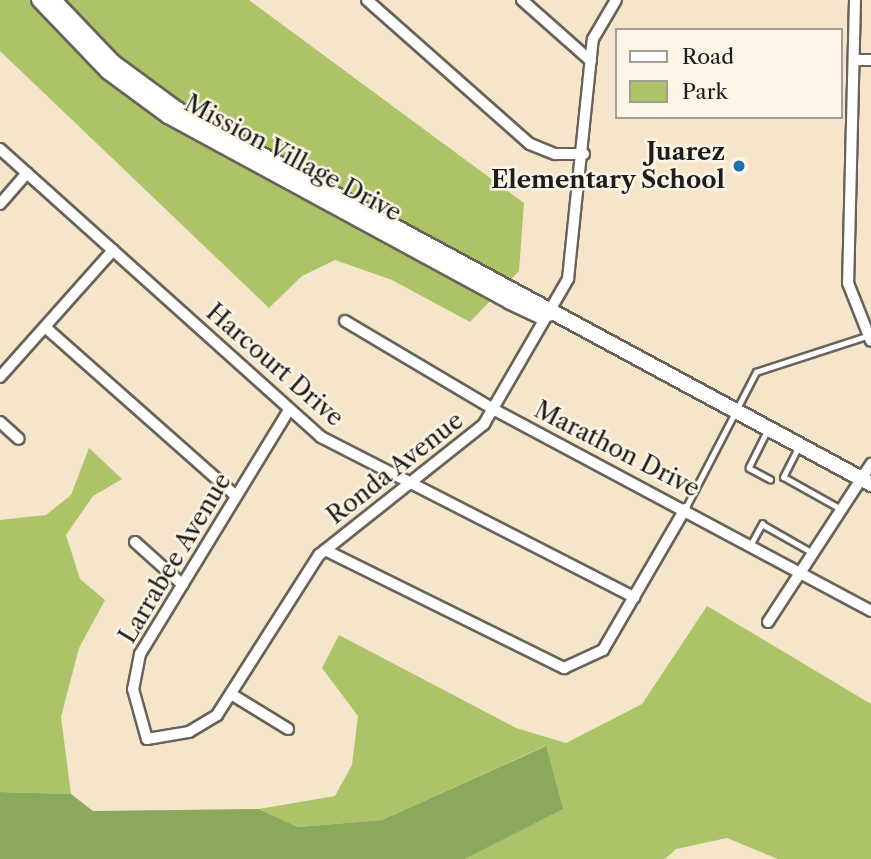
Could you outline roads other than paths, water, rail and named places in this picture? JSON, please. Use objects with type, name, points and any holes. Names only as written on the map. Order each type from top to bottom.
[{"type":"main road","name":"Mission Village Drive","points":[[39,0],[107,71],[168,116],[510,302],[540,317],[551,313]]},
{"type":"main road","name":"Mission Village Drive","points":[[54,0],[104,54],[162,100],[526,293],[551,313],[866,482]]},
{"type":"street","points":[[367,0],[530,144],[555,154],[584,154]]},
{"type":"street","points":[[522,0],[591,61]]},
{"type":"street","name":"Ronda Avenue","points":[[143,736],[190,732],[217,715],[325,550],[474,435],[494,409],[551,313],[573,262],[591,61],[600,19],[616,0]]},
{"type":"street","points":[[855,0],[848,283],[869,339]]},
{"type":"street","points":[[855,60],[871,60]]},
{"type":"street","name":"Harcourt Drive","points":[[0,149],[321,437],[634,597]]},
{"type":"street","points":[[0,204],[27,173]]},
{"type":"street","points":[[0,377],[113,250]]},
{"type":"street","name":"Marathon Drive","points":[[345,321],[494,409],[752,542],[871,611]]},
{"type":"street","points":[[45,327],[236,496]]},
{"type":"street","name":"Larrabee Avenue","points":[[143,736],[133,675],[183,585],[289,410]]},
{"type":"street","points":[[0,422],[19,439]]},
{"type":"street","points":[[768,622],[842,509],[866,482],[871,464]]},
{"type":"street","points":[[325,550],[547,664],[582,664],[603,650],[685,509]]},
{"type":"street","points":[[135,542],[183,585]]},
{"type":"street","points":[[231,694],[288,729]]},
{"type":"lane","points":[[685,509],[756,372],[869,339]]},
{"type":"lane","points":[[768,429],[750,468],[770,479]]},
{"type":"lane","points":[[800,446],[784,477],[842,509]]},
{"type":"lane","points":[[752,542],[762,524],[813,554]]},
{"type":"place","name":"Juarez Elementary School","points":[[739,166]]}]
